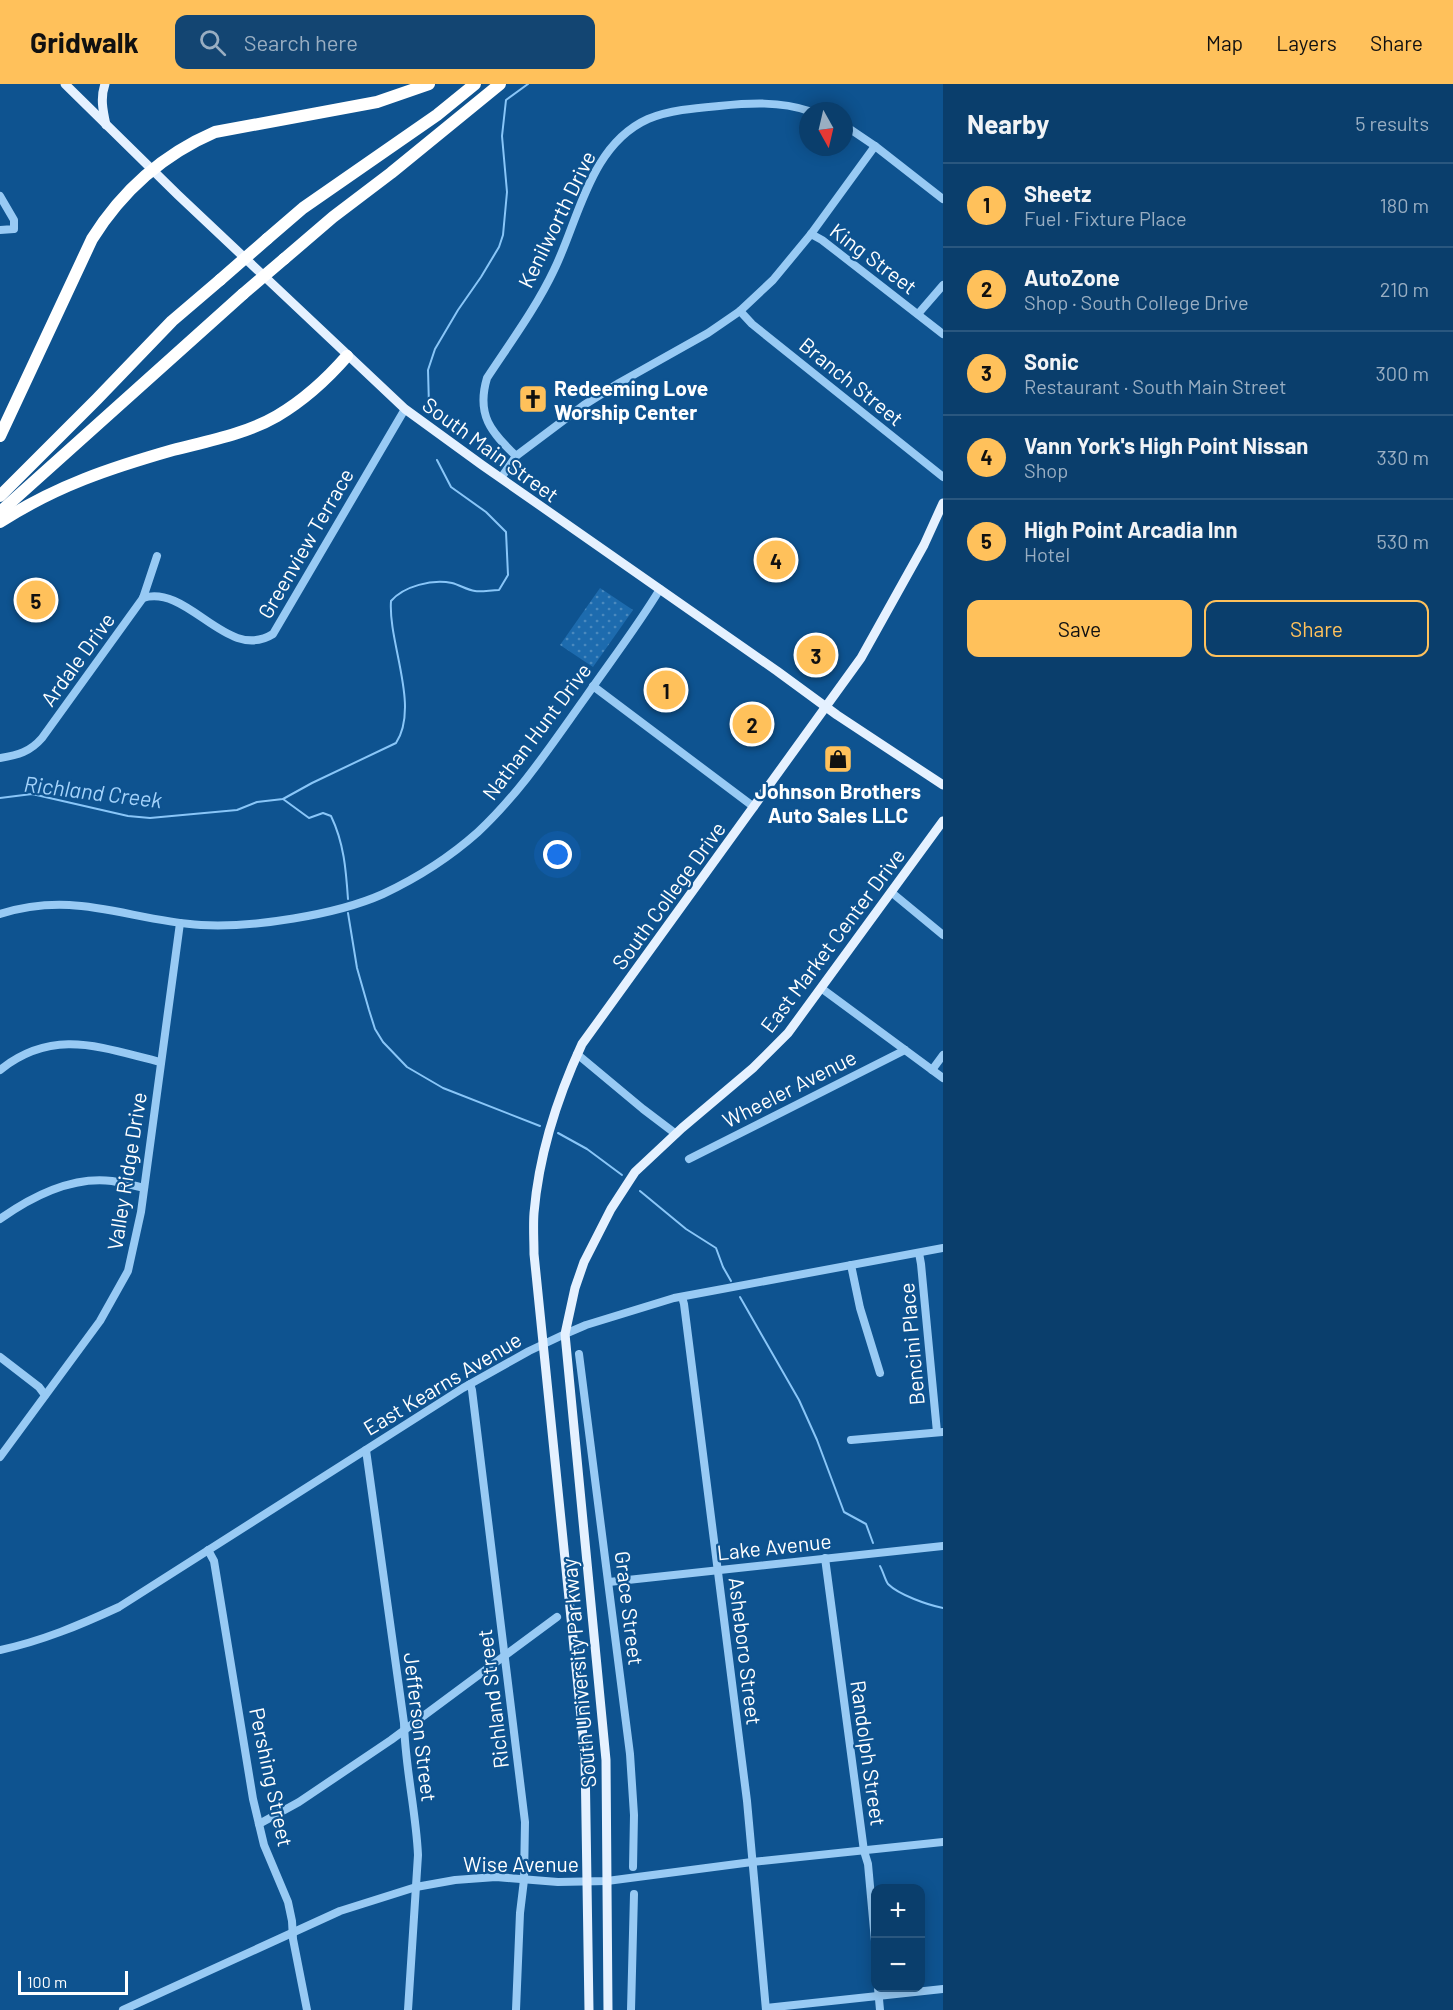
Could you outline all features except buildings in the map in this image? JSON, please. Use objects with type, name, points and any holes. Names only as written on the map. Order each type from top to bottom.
[{"type":"highway","points":[[0,436],[92,239],[103,221],[151,169],[192,142],[215,132],[377,102],[429,84]]},
{"type":"highway","points":[[0,496],[98,399],[172,321],[303,208],[437,116],[475,84]]},
{"type":"highway","points":[[0,512],[243,294],[333,217],[500,84]]},
{"type":"highway","points":[[0,522],[44,496],[85,478],[115,467],[251,428],[277,416],[325,380],[347,356]]},
{"type":"main road","name":"South Main Street","points":[[65,84],[151,169],[405,409],[660,590],[943,786]]},
{"type":"main road","points":[[105,84],[102,92],[102,107],[106,125]]},
{"type":"main road","name":"South College Drive","points":[[542,1344],[534,1254],[534,1214],[543,1152],[558,1099],[577,1054],[601,1017],[861,658],[924,545],[943,503]]},
{"type":"main road","name":"East Market Center Drive","points":[[565,1334],[575,1288],[584,1262],[611,1209],[635,1172],[753,1068],[788,1033],[943,820]]},
{"type":"main road","name":"South University Parkway","points":[[565,1334],[606,1760],[608,2010]]},
{"type":"main road","name":"South University Parkway","points":[[542,1344],[556,1460],[585,1756],[589,2010]]},
{"type":"street","name":"Kenilworth Drive","points":[[516,456],[496,435],[484,417],[483,390],[487,378],[555,268],[598,166],[620,138],[634,126],[649,119],[666,113],[695,108],[768,103],[799,108]]},
{"type":"street","points":[[853,131],[943,199]]},
{"type":"street","points":[[501,478],[516,456],[584,405],[708,333],[740,311],[773,280],[811,234],[875,146]]},
{"type":"street","points":[[0,196],[14,220],[14,229],[0,230]]},
{"type":"street","name":"King Street","points":[[811,234],[822,240],[943,334]]},
{"type":"street","points":[[918,314],[943,285]]},
{"type":"street","name":"Branch Street","points":[[740,311],[752,324],[943,477]]},
{"type":"street","name":"Greenview Terrace","points":[[143,598],[153,595],[173,601],[241,640],[257,641],[273,634],[405,409]]},
{"type":"street","name":"Ardale Drive","points":[[0,758],[22,754],[38,744],[143,598],[158,556]]},
{"type":"street","name":"Nathan Hunt Drive","points":[[0,914],[34,906],[64,904],[97,907],[202,925],[239,925],[307,916],[382,894],[414,877],[458,848],[489,822],[522,784],[660,590]]},
{"type":"street","points":[[593,686],[754,807]]},
{"type":"street","points":[[891,892],[943,935]]},
{"type":"street","name":"Valley Ridge Drive","points":[[0,1457],[100,1321],[128,1271],[138,1232],[180,922]]},
{"type":"street","points":[[821,988],[943,1078]]},
{"type":"street","points":[[0,1070],[28,1052],[65,1044],[83,1044],[161,1062]]},
{"type":"street","name":"Wheeler Avenue","points":[[689,1159],[904,1050]]},
{"type":"street","points":[[577,1054],[676,1134]]},
{"type":"street","points":[[932,1070],[943,1055]]},
{"type":"street","points":[[0,1219],[42,1194],[74,1183],[111,1181],[144,1188]]},
{"type":"street","name":"East Kearns Avenue","points":[[0,1650],[41,1640],[75,1628],[119,1607],[470,1384],[542,1344],[586,1325],[682,1297],[943,1248]]},
{"type":"street","name":"Bencini Place","points":[[919,1253],[940,1432]]},
{"type":"street","points":[[851,1265],[860,1308],[880,1373]]},
{"type":"street","name":"Asheboro Street","points":[[682,1297],[747,1801],[766,2009]]},
{"type":"street","name":"Grace Street","points":[[579,1354],[630,1754],[634,1815],[633,1867]]},
{"type":"street","points":[[0,1356],[39,1387],[45,1395]]},
{"type":"street","name":"Richland Street","points":[[470,1384],[525,1822],[516,2010]]},
{"type":"street","points":[[851,1440],[940,1432]]},
{"type":"street","name":"Jefferson Street","points":[[366,1450],[417,1838],[408,2010]]},
{"type":"street","name":"Lake Avenue","points":[[609,1582],[943,1546]]},
{"type":"street","name":"Pershing Street","points":[[208,1550],[213,1561],[259,1824],[264,1845],[288,1902],[307,2010]]},
{"type":"street","name":"Randolph Street","points":[[825,1558],[864,1851],[868,1864],[875,1938]]},
{"type":"street","points":[[259,1824],[299,1802],[404,1729],[556,1617]]},
{"type":"street","name":"Wise Avenue","points":[[123,2010],[135,2007],[292,1931],[340,1911],[416,1887],[478,1878],[607,1881],[752,1862],[943,1842]]},
{"type":"street","points":[[632,2010],[634,1894]]},
{"type":"street","points":[[925,1990],[943,1989]]},
{"type":"street","points":[[766,2009],[879,1992],[880,2010]]},
{"type":"shaded area","points":[[600,588],[633,610],[593,667],[560,645]]},
{"type":"waterway","name":"Richland Creek","points":[[429,406],[428,370],[435,349],[499,247],[503,235],[507,192],[502,136],[506,100],[528,84]]},
{"type":"waterway","name":"Richland Creek","points":[[0,798],[32,794],[128,816],[150,818],[237,810],[257,802],[283,799],[396,743],[403,728],[405,711],[391,618],[391,601],[403,591],[436,582],[452,583],[475,591],[499,590],[508,575],[506,532],[486,512],[451,487],[437,460]]},
{"type":"waterway","points":[[283,799],[309,818],[323,813],[331,816],[342,846],[348,899]]},
{"type":"waterway","points":[[348,913],[357,968],[375,1029],[383,1042],[407,1067],[443,1088],[540,1126]]},
{"type":"waterway","points":[[558,1133],[587,1149],[622,1175]]},
{"type":"waterway","points":[[640,1191],[686,1229],[716,1248],[731,1281]]},
{"type":"waterway","points":[[740,1297],[799,1400],[844,1512],[866,1524],[873,1543]]},
{"type":"waterway","points":[[880,1566],[888,1584],[893,1588],[914,1599],[943,1608]]},
{"type":"place","name":"Redeeming Love Worship Center","points":[[533,399]]},
{"type":"place","name":"Vann York's High Point Nissan","points":[[776,560]]},
{"type":"place","name":"High Point Arcadia Inn","points":[[36,600]]},
{"type":"place","name":"Sonic","points":[[816,655]]},
{"type":"place","name":"Sheetz","points":[[666,690]]},
{"type":"place","name":"AutoZone","points":[[752,724]]},
{"type":"place","name":"Johnson Brothers Auto Sales LLC","points":[[838,759]]}]
